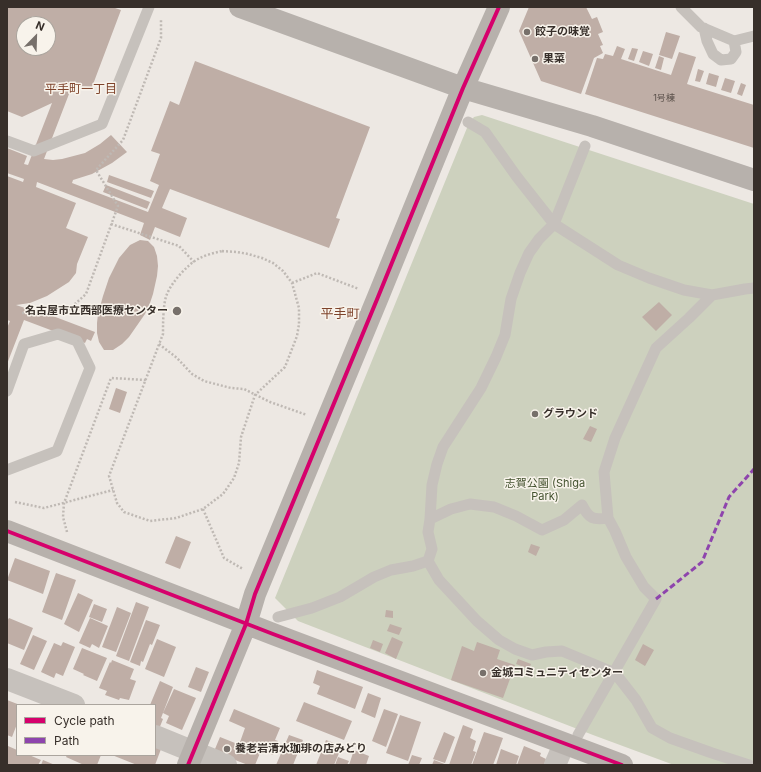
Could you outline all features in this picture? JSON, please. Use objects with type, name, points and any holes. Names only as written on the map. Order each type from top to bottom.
[{"type":"street","points":[[240,7],[463,88],[592,126],[754,180]]},
{"type":"street","points":[[191,759],[246,624],[255,594],[463,88],[499,7]]},
{"type":"street","points":[[7,531],[246,624],[571,740],[622,765]]},
{"type":"street","points":[[7,679],[71,704]]},
{"type":"street","points":[[156,737],[191,759],[226,765]]},
{"type":"street","points":[[556,765],[571,740]]},
{"type":"lane","points":[[7,141],[34,151],[102,124],[149,7]]},
{"type":"lane","points":[[681,7],[702,27],[734,41],[754,36]]},
{"type":"lane","points":[[704,28],[707,41],[713,54],[721,60],[731,59],[736,52],[734,41]]},
{"type":"lane","points":[[468,122],[485,132],[517,177],[554,224],[618,265],[684,290],[712,295],[754,288]]},
{"type":"lane","points":[[585,146],[554,224],[529,253],[520,273],[511,298],[505,335],[496,357],[480,388],[443,447],[432,485],[428,532],[432,549],[428,561],[439,580],[477,621],[499,640],[515,649],[532,655],[562,651],[615,673],[636,700],[652,728],[670,738],[749,765]]},
{"type":"lane","points":[[571,740],[615,673],[656,599],[644,587],[626,557],[608,518],[604,472],[615,438],[656,348],[712,295]]},
{"type":"lane","points":[[7,391],[24,344],[58,334],[77,341],[90,368],[57,451],[7,470]]},
{"type":"lane","points":[[430,519],[451,509],[470,504],[494,507],[516,516],[542,530],[564,520],[582,505],[586,514],[591,518],[597,520],[608,518]]},
{"type":"lane","points":[[278,617],[312,608],[340,597],[374,577],[391,570],[413,566],[428,561]]},
{"type":"path","points":[[22,313],[65,313],[86,294],[118,206],[96,170],[123,140],[161,38],[161,19]]},
{"type":"path","points":[[111,224],[179,246],[194,262]]},
{"type":"path","points":[[222,251],[248,254],[273,263],[283,271],[292,283],[299,308],[297,336],[285,367],[255,395],[241,437],[238,463],[234,478],[222,494],[203,509],[176,518],[150,521],[124,512],[117,503],[109,476],[163,334],[167,294],[175,281],[198,259],[222,251]]},
{"type":"path","points":[[292,283],[317,273],[362,290]]},
{"type":"path","points":[[159,344],[177,358],[192,374],[204,381],[231,388],[244,389],[270,402],[310,416]]},
{"type":"path","points":[[68,536],[63,518],[64,503],[111,378],[146,380]]},
{"type":"path","points":[[15,502],[44,508],[113,490]]},
{"type":"path","points":[[203,509],[224,558],[246,570]]},
{"type":"green space","name":"志賀公園 (Shiga Park)","points":[[482,115],[754,204],[754,765],[674,765],[298,621],[275,598],[469,123],[474,117]]},
{"type":"building","points":[[7,7],[112,7],[121,10],[92,87],[71,84],[69,94],[44,159],[62,159],[85,153],[111,135],[127,152],[112,163],[92,174],[73,180],[72,183],[148,212],[159,185],[150,181],[160,154],[151,151],[170,101],[179,105],[195,61],[370,127],[336,218],[340,219],[329,248],[170,189],[162,208],[187,218],[180,237],[155,227],[150,240],[140,235],[144,223],[37,182],[36,187],[76,203],[66,228],[88,237],[77,264],[76,273],[69,282],[47,296],[30,303],[16,305],[28,309],[29,307],[95,332],[91,341],[87,339],[85,343],[24,320],[7,364],[7,328],[10,321],[7,320],[7,176],[23,182],[24,179],[7,173],[7,148],[27,156],[24,164],[28,165],[52,103],[22,117],[7,111]]},
{"type":"building","points":[[529,7],[586,7],[592,19],[597,17],[603,32],[598,34],[603,45],[600,46],[603,53],[594,58],[581,94],[541,81],[519,31]]},
{"type":"building","points":[[666,32],[680,36],[672,59],[659,55]]},
{"type":"building","points":[[617,46],[625,49],[621,59],[671,75],[679,52],[696,57],[687,84],[754,105],[754,148],[585,94],[597,58],[603,59],[605,54],[613,56]]},
{"type":"building","points":[[632,48],[638,49],[634,61],[628,59]]},
{"type":"building","points":[[643,51],[653,54],[649,66],[639,62]]},
{"type":"building","points":[[659,56],[664,58],[661,70],[655,68]]},
{"type":"building","points":[[698,69],[704,71],[700,82],[695,81]]},
{"type":"building","points":[[709,73],[719,76],[716,87],[706,84]]},
{"type":"building","points":[[725,78],[735,81],[731,93],[721,90]]},
{"type":"building","points":[[741,83],[746,85],[742,96],[737,94]]},
{"type":"building","points":[[109,175],[154,191],[151,198],[107,182]]},
{"type":"building","points":[[106,185],[150,202],[147,209],[103,192]]},
{"type":"building","points":[[140,240],[148,241],[154,247],[157,256],[157,276],[153,294],[145,314],[129,337],[113,350],[104,350],[99,342],[97,333],[98,314],[103,296],[109,278],[119,258],[130,245]]},
{"type":"building","points":[[659,302],[672,315],[656,331],[642,317]]},
{"type":"building","points":[[116,388],[127,392],[120,413],[109,409]]},
{"type":"building","points":[[590,426],[597,429],[591,442],[583,439]]},
{"type":"building","points":[[176,536],[191,542],[180,569],[165,563]]},
{"type":"building","points":[[531,544],[540,547],[536,556],[528,552]]},
{"type":"building","points":[[15,558],[50,571],[43,594],[7,580]]},
{"type":"building","points":[[56,573],[76,580],[62,620],[42,612]]},
{"type":"building","points":[[78,593],[93,600],[79,632],[64,624]]},
{"type":"building","points":[[136,602],[149,607],[129,661],[116,656]]},
{"type":"building","points":[[94,604],[107,609],[102,622],[89,617]]},
{"type":"building","points":[[117,607],[131,613],[116,652],[102,647]]},
{"type":"building","points":[[386,610],[393,611],[393,618],[385,617]]},
{"type":"building","points":[[9,618],[33,628],[24,650],[7,643],[7,621]]},
{"type":"building","points":[[90,618],[108,626],[99,648],[92,644],[90,648],[79,643]]},
{"type":"building","points":[[146,620],[160,625],[152,645],[150,644],[140,666],[130,662]]},
{"type":"building","points":[[390,624],[402,628],[399,635],[387,631]]},
{"type":"building","points":[[33,635],[47,641],[34,670],[20,664]]},
{"type":"building","points":[[392,637],[403,642],[396,659],[385,653]]},
{"type":"building","points":[[157,639],[176,647],[164,677],[145,669]]},
{"type":"building","points":[[373,640],[383,644],[380,652],[370,648]]},
{"type":"building","points":[[63,642],[75,647],[63,676],[56,673],[54,678],[41,672],[54,643],[61,646]]},
{"type":"building","name":"金城コミュニティセンター","points":[[477,642],[500,650],[497,659],[515,665],[503,698],[451,680],[462,646],[474,651]]},
{"type":"building","points":[[643,644],[654,650],[645,666],[635,660]]},
{"type":"building","points":[[82,648],[107,658],[97,681],[73,669]]},
{"type":"building","points":[[518,659],[531,664],[529,669],[516,664]]},
{"type":"building","points":[[112,660],[134,669],[130,679],[136,681],[129,700],[120,698],[119,700],[105,695],[107,691],[99,688]]},
{"type":"building","points":[[196,667],[209,672],[201,692],[188,687]]},
{"type":"building","points":[[317,670],[363,687],[355,709],[317,694],[320,686],[313,683]]},
{"type":"building","points":[[160,681],[173,687],[161,718],[163,719],[159,729],[156,728],[156,704],[150,704]]},
{"type":"building","points":[[174,689],[196,698],[182,730],[166,723],[169,716],[163,713]]},
{"type":"building","points":[[368,693],[381,698],[375,718],[361,712]]},
{"type":"building","points":[[7,700],[17,704],[16,704],[16,727],[12,737],[7,735]]},
{"type":"building","points":[[304,702],[352,721],[344,740],[296,721]]},
{"type":"building","points":[[234,709],[280,728],[275,740],[278,741],[273,755],[240,742],[245,728],[229,721]]},
{"type":"building","points":[[384,709],[398,714],[386,747],[372,741]]},
{"type":"building","points":[[400,715],[421,722],[408,761],[386,753]]},
{"type":"building","points":[[463,725],[473,729],[470,738],[476,741],[473,751],[476,752],[471,765],[449,765]]},
{"type":"building","points":[[444,732],[455,737],[445,763],[433,759]]},
{"type":"building","points":[[484,732],[503,738],[498,752],[493,765],[472,765]]},
{"type":"building","points":[[289,735],[303,740],[293,765],[276,765]]},
{"type":"building","points":[[220,737],[260,753],[255,765],[248,765],[217,753],[215,749]]},
{"type":"building","points":[[326,740],[342,746],[334,765],[316,765]]},
{"type":"building","points":[[8,746],[16,750],[16,756],[31,756],[41,760],[38,765],[7,765]]},
{"type":"building","points":[[524,746],[541,753],[540,756],[546,759],[544,765],[517,765]]},
{"type":"building","points":[[156,747],[161,749],[155,765],[137,765],[114,756],[156,756]]},
{"type":"building","points":[[501,749],[519,756],[516,765],[496,765]]},
{"type":"building","points":[[354,750],[369,756],[366,765],[349,765]]},
{"type":"building","points":[[412,755],[422,758],[419,765],[408,765]]},
{"type":"building","points":[[101,756],[97,765],[84,765],[66,757]]},
{"type":"building","points":[[338,757],[349,761],[347,765],[335,765]]},
{"type":"building","points":[[43,760],[55,765],[41,765]]},
{"type":"building","points":[[434,760],[447,765],[432,765]]},
{"type":"marked path","points":[[656,599],[702,562],[729,497],[754,469]]},
{"type":"cycle path","points":[[188,765],[246,624],[255,594],[463,88],[499,7]]},
{"type":"cycle path","points":[[7,531],[273,634],[622,765]]},
{"type":"place","name":"餃子の味覚","points":[[527,32]]},
{"type":"place","name":"果菜","points":[[535,59]]},
{"type":"place","name":"名古屋市立西部医療センター","points":[[177,311]]},
{"type":"place","name":"グラウンド","points":[[535,414]]},
{"type":"place","name":"金城コミュニティセンター","points":[[483,673]]},
{"type":"place","name":"養老岩清水珈琲の店みどり","points":[[227,749]]},
{"type":"district","name":"平手町一丁目","points":[[81,89]]},
{"type":"district","name":"平手町","points":[[340,314]]}]
